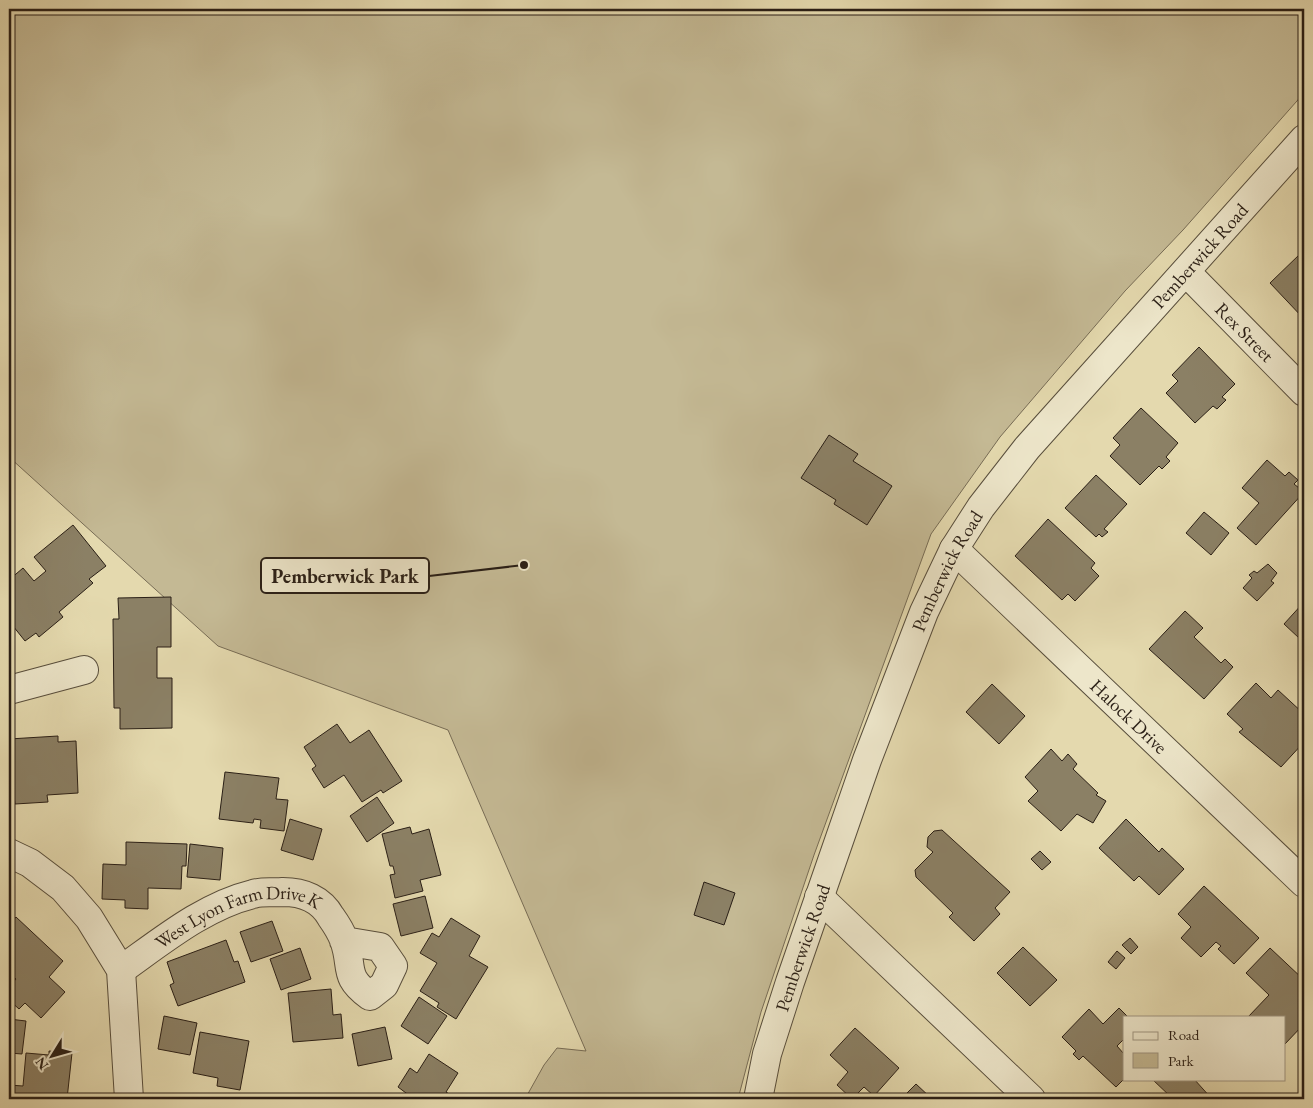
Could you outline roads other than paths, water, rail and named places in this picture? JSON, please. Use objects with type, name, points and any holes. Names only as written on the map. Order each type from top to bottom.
[{"type":"street","name":"Pemberwick Road","points":[[758,1099],[768,1054],[819,897],[878,732],[924,612],[954,549],[982,507],[1027,448],[1304,139]]},
{"type":"street","name":"Rex Street","points":[[1186,272],[1304,392]]},
{"type":"street","name":"Halock Drive","points":[[954,549],[1304,883]]},
{"type":"street","points":[[9,690],[84,670]]},
{"type":"street","points":[[9,853],[30,863],[63,888],[89,918],[121,970],[129,1099]]},
{"type":"street","name":"West Lyon Farm Drive K","points":[[121,970],[220,904],[254,893],[291,892],[311,896],[330,914],[344,941]]},
{"type":"street","points":[[819,897],[1031,1099]]},
{"type":"place","name":"Pemberwick Park","points":[[524,565]]}]
